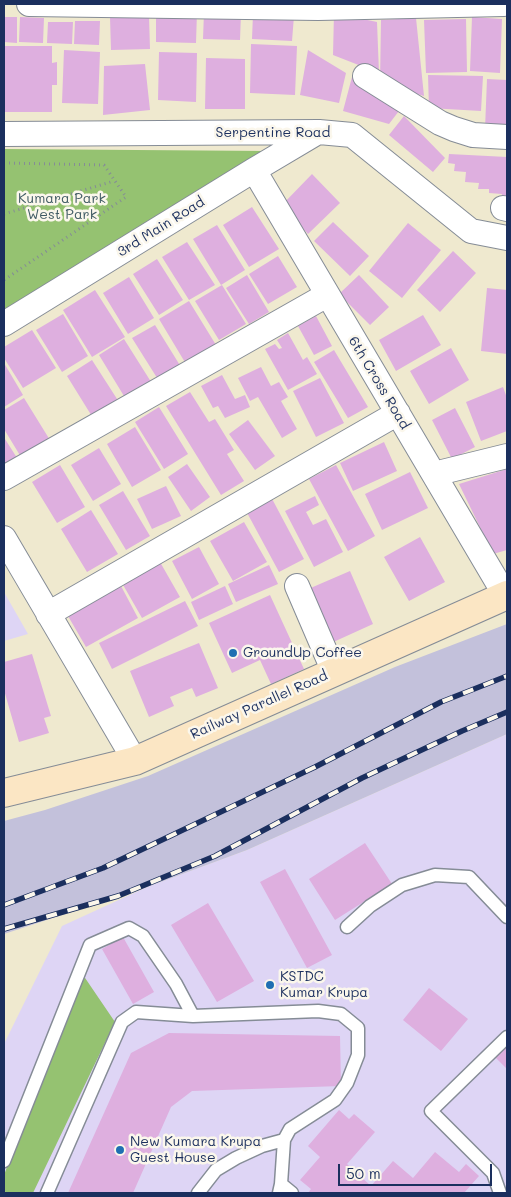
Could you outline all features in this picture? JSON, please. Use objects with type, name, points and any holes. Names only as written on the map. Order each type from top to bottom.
[{"type":"street","points":[[28,4],[318,6],[504,4]]},
{"type":"street","points":[[365,76],[440,123],[473,135],[507,137]]},
{"type":"street","name":"Serpentine Road","points":[[4,134],[319,132],[352,135],[471,231],[507,238]]},
{"type":"street","name":"3rd Main Road","points":[[4,324],[319,132]]},
{"type":"street","name":"6th Cross Road","points":[[254,170],[506,595]]},
{"type":"street","points":[[4,478],[328,295]]},
{"type":"street","points":[[48,614],[398,413]]},
{"type":"street","points":[[434,474],[507,456]]},
{"type":"street","points":[[4,538],[135,761]]},
{"type":"street","points":[[298,586],[334,672]]},
{"type":"street","name":"Railway Parallel Road","points":[[4,793],[135,761],[506,595]]},
{"type":"lane","points":[[346,927],[370,906],[402,885],[435,875],[469,877],[507,917]]},
{"type":"lane","points":[[4,1162],[90,945],[129,928],[143,936],[176,984],[193,1016]]},
{"type":"lane","points":[[47,1193],[122,1022],[136,1012],[193,1016],[318,1011],[341,1014],[358,1028],[358,1055],[347,1083],[335,1100],[290,1129],[284,1140],[280,1189],[292,1193]]},
{"type":"lane","points":[[500,1193],[493,1173],[431,1112],[507,1037]]},
{"type":"lane","points":[[198,1193],[216,1170],[222,1166],[262,1146],[284,1140]]},
{"type":"path","points":[[4,163],[104,166],[126,198],[4,280]]},
{"type":"path","points":[[4,214],[114,181]]},
{"type":"shaded area","points":[[4,592],[28,634],[4,641]]},
{"type":"shaded area","points":[[507,624],[507,734],[247,850],[147,887],[4,934],[4,821],[45,810],[148,776],[395,667]]},
{"type":"shaded area","name":"KSTDC Kumar Krupa","points":[[507,734],[507,1193],[4,1193],[4,1044],[62,926],[147,887],[247,850]]},
{"type":"green space","name":"Kumara Park West Park","points":[[4,149],[268,151],[4,310]]},
{"type":"green space","points":[[81,972],[115,1022],[33,1193],[6,1193],[4,1190],[4,1175]]},
{"type":"building","points":[[156,11],[197,12],[196,43],[156,42]]},
{"type":"building","points":[[204,12],[241,13],[240,40],[203,39]]},
{"type":"building","points":[[334,13],[377,22],[379,73],[333,55]]},
{"type":"building","points":[[253,14],[294,16],[292,41],[252,39]]},
{"type":"building","points":[[149,16],[150,49],[111,50],[110,17]]},
{"type":"building","points":[[4,17],[17,17],[17,43],[4,42]]},
{"type":"building","points":[[20,17],[44,18],[43,43],[19,42]]},
{"type":"building","points":[[472,17],[502,19],[500,73],[470,71]]},
{"type":"building","points":[[416,18],[424,96],[380,83],[381,20]]},
{"type":"building","points":[[466,19],[467,72],[426,73],[424,20]]},
{"type":"building","points":[[75,21],[100,21],[99,45],[74,44]]},
{"type":"building","points":[[48,22],[73,22],[72,44],[47,43]]},
{"type":"building","points":[[251,44],[297,46],[295,95],[250,93]]},
{"type":"building","points":[[4,46],[52,46],[52,63],[57,62],[57,85],[52,85],[52,112],[4,112]]},
{"type":"building","points":[[64,50],[100,52],[98,104],[62,103]]},
{"type":"building","points":[[308,50],[346,73],[339,103],[300,95]]},
{"type":"building","points":[[159,52],[197,53],[196,102],[158,100]]},
{"type":"building","points":[[206,58],[245,59],[245,109],[205,109]]},
{"type":"building","points":[[145,64],[150,110],[103,115],[104,66]]},
{"type":"building","points":[[428,75],[483,76],[481,111],[429,108]]},
{"type":"building","points":[[352,77],[402,107],[389,124],[343,111]]},
{"type":"building","points":[[487,79],[507,80],[507,130],[485,129]]},
{"type":"building","points":[[404,116],[445,158],[433,172],[389,135]]},
{"type":"building","points":[[449,154],[507,157],[507,198],[501,198],[502,194],[489,193],[489,189],[478,189],[479,183],[465,182],[466,172],[454,171],[455,164],[448,163]]},
{"type":"building","points":[[312,174],[340,203],[308,234],[282,205]]},
{"type":"building","points":[[252,207],[279,249],[249,267],[223,225]]},
{"type":"building","points":[[333,222],[369,256],[350,276],[314,241]]},
{"type":"building","points":[[408,223],[441,250],[402,298],[369,271]]},
{"type":"building","points":[[217,225],[245,270],[221,285],[193,239]]},
{"type":"building","points":[[187,242],[215,285],[189,300],[162,257]]},
{"type":"building","points":[[453,251],[476,273],[440,312],[417,290]]},
{"type":"building","points":[[278,256],[297,287],[268,304],[249,274]]},
{"type":"building","points":[[157,259],[183,300],[159,315],[133,274]]},
{"type":"building","points":[[247,275],[269,312],[249,324],[226,288]]},
{"type":"building","points":[[359,275],[389,307],[370,325],[339,294]]},
{"type":"building","points":[[129,277],[154,318],[128,334],[103,293]]},
{"type":"building","points":[[222,285],[246,324],[219,340],[195,301]]},
{"type":"building","points":[[487,288],[507,290],[507,354],[481,351]]},
{"type":"building","points":[[95,290],[125,337],[92,357],[63,310]]},
{"type":"building","points":[[189,301],[216,345],[186,364],[159,319]]},
{"type":"building","points":[[63,314],[88,356],[62,372],[36,330]]},
{"type":"building","points":[[423,315],[441,345],[396,371],[379,340]]},
{"type":"building","points":[[316,316],[332,346],[314,355],[298,326]]},
{"type":"building","points":[[155,325],[181,367],[159,381],[132,338]]},
{"type":"building","points":[[32,330],[56,368],[23,388],[4,358],[4,347]]},
{"type":"building","points":[[288,333],[303,360],[307,357],[317,374],[288,390],[265,349],[275,344],[279,349],[282,348],[277,340]]},
{"type":"building","points":[[124,339],[153,385],[127,401],[99,355]]},
{"type":"building","points":[[451,348],[469,380],[429,404],[410,371]]},
{"type":"building","points":[[334,350],[368,407],[348,418],[314,362]]},
{"type":"building","points":[[92,360],[119,402],[93,418],[67,376]]},
{"type":"building","points":[[4,363],[23,395],[4,407]]},
{"type":"building","points":[[261,367],[271,386],[279,382],[288,397],[281,401],[297,429],[282,438],[258,397],[250,401],[238,378]]},
{"type":"building","points":[[222,375],[235,399],[245,395],[250,407],[225,418],[218,406],[213,408],[201,386]]},
{"type":"building","points":[[320,378],[344,423],[316,437],[293,391]]},
{"type":"building","points":[[503,387],[507,398],[507,431],[481,441],[466,402]]},
{"type":"building","points":[[190,392],[209,422],[215,419],[234,450],[227,454],[244,481],[221,495],[166,406]]},
{"type":"building","points":[[24,398],[53,445],[24,462],[4,429],[4,410]]},
{"type":"building","points":[[159,407],[188,454],[164,469],[135,422]]},
{"type":"building","points":[[455,408],[475,447],[452,459],[432,420]]},
{"type":"building","points":[[248,420],[275,456],[255,470],[229,434]]},
{"type":"building","points":[[135,427],[161,470],[132,487],[107,444]]},
{"type":"building","points":[[4,439],[19,461],[4,470]]},
{"type":"building","points":[[384,442],[397,471],[353,491],[340,463]]},
{"type":"building","points":[[99,448],[121,484],[93,501],[71,465]]},
{"type":"building","points":[[187,464],[210,497],[191,511],[168,477]]},
{"type":"building","points":[[60,465],[85,507],[57,523],[32,482]]},
{"type":"building","points":[[336,465],[375,536],[348,551],[309,479]]},
{"type":"building","points":[[507,469],[507,550],[493,554],[459,484]]},
{"type":"building","points":[[410,472],[428,508],[382,530],[365,494]]},
{"type":"building","points":[[166,486],[181,516],[152,529],[137,499]]},
{"type":"building","points":[[123,491],[150,536],[126,550],[99,505]]},
{"type":"building","points":[[270,495],[304,559],[279,572],[245,509]]},
{"type":"building","points":[[315,496],[319,505],[306,512],[313,525],[326,519],[343,552],[314,567],[285,511]]},
{"type":"building","points":[[91,510],[118,554],[87,572],[61,529]]},
{"type":"building","points":[[244,522],[267,562],[233,581],[210,541]]},
{"type":"building","points":[[420,537],[445,582],[409,601],[384,557]]},
{"type":"building","points":[[199,547],[219,584],[192,599],[172,561]]},
{"type":"building","points":[[160,562],[180,597],[142,618],[122,583]]},
{"type":"building","points":[[269,565],[278,584],[236,602],[228,584]]},
{"type":"building","points":[[350,571],[373,624],[329,644],[306,590]]},
{"type":"building","points":[[121,586],[138,618],[86,647],[68,616]]},
{"type":"building","points":[[225,586],[233,604],[199,620],[191,602]]},
{"type":"building","points":[[270,595],[304,669],[271,684],[260,660],[232,673],[209,623]]},
{"type":"building","points":[[185,601],[198,626],[112,669],[99,643]]},
{"type":"building","points":[[199,643],[218,688],[196,697],[192,688],[170,697],[174,706],[149,717],[130,671]]},
{"type":"building","points":[[32,654],[51,716],[44,718],[49,733],[19,742],[4,690],[4,662]]},
{"type":"building","points":[[365,843],[392,884],[335,920],[309,879]]},
{"type":"building","points":[[285,869],[332,955],[307,968],[260,882]]},
{"type":"building","points":[[208,903],[254,981],[217,1002],[171,925]]},
{"type":"building","points":[[123,937],[154,992],[133,1004],[102,949]]},
{"type":"building","points":[[429,988],[468,1019],[441,1051],[403,1020]]},
{"type":"building","name":"New Kumara Krupa Guest House","points":[[169,1033],[340,1036],[341,1086],[192,1091],[171,1107],[133,1193],[68,1193],[131,1053]]},
{"type":"building","points":[[507,1040],[507,1069],[493,1055]]},
{"type":"building","points":[[339,1110],[349,1119],[354,1114],[375,1132],[347,1164],[371,1186],[393,1161],[413,1178],[435,1152],[459,1172],[466,1164],[479,1176],[464,1193],[308,1193],[311,1189],[300,1180],[320,1157],[308,1146]]},
{"type":"railway","points":[[4,905],[103,868],[315,767],[441,702],[507,676]]},
{"type":"railway","points":[[4,929],[118,896],[215,856],[362,778],[507,712]]},
{"type":"place","name":"GroundUp Coffee","points":[[233,653]]},
{"type":"place","name":"KSTDC Kumar Krupa","points":[[270,985]]},
{"type":"place","name":"New Kumara Krupa Guest House","points":[[120,1150]]}]
